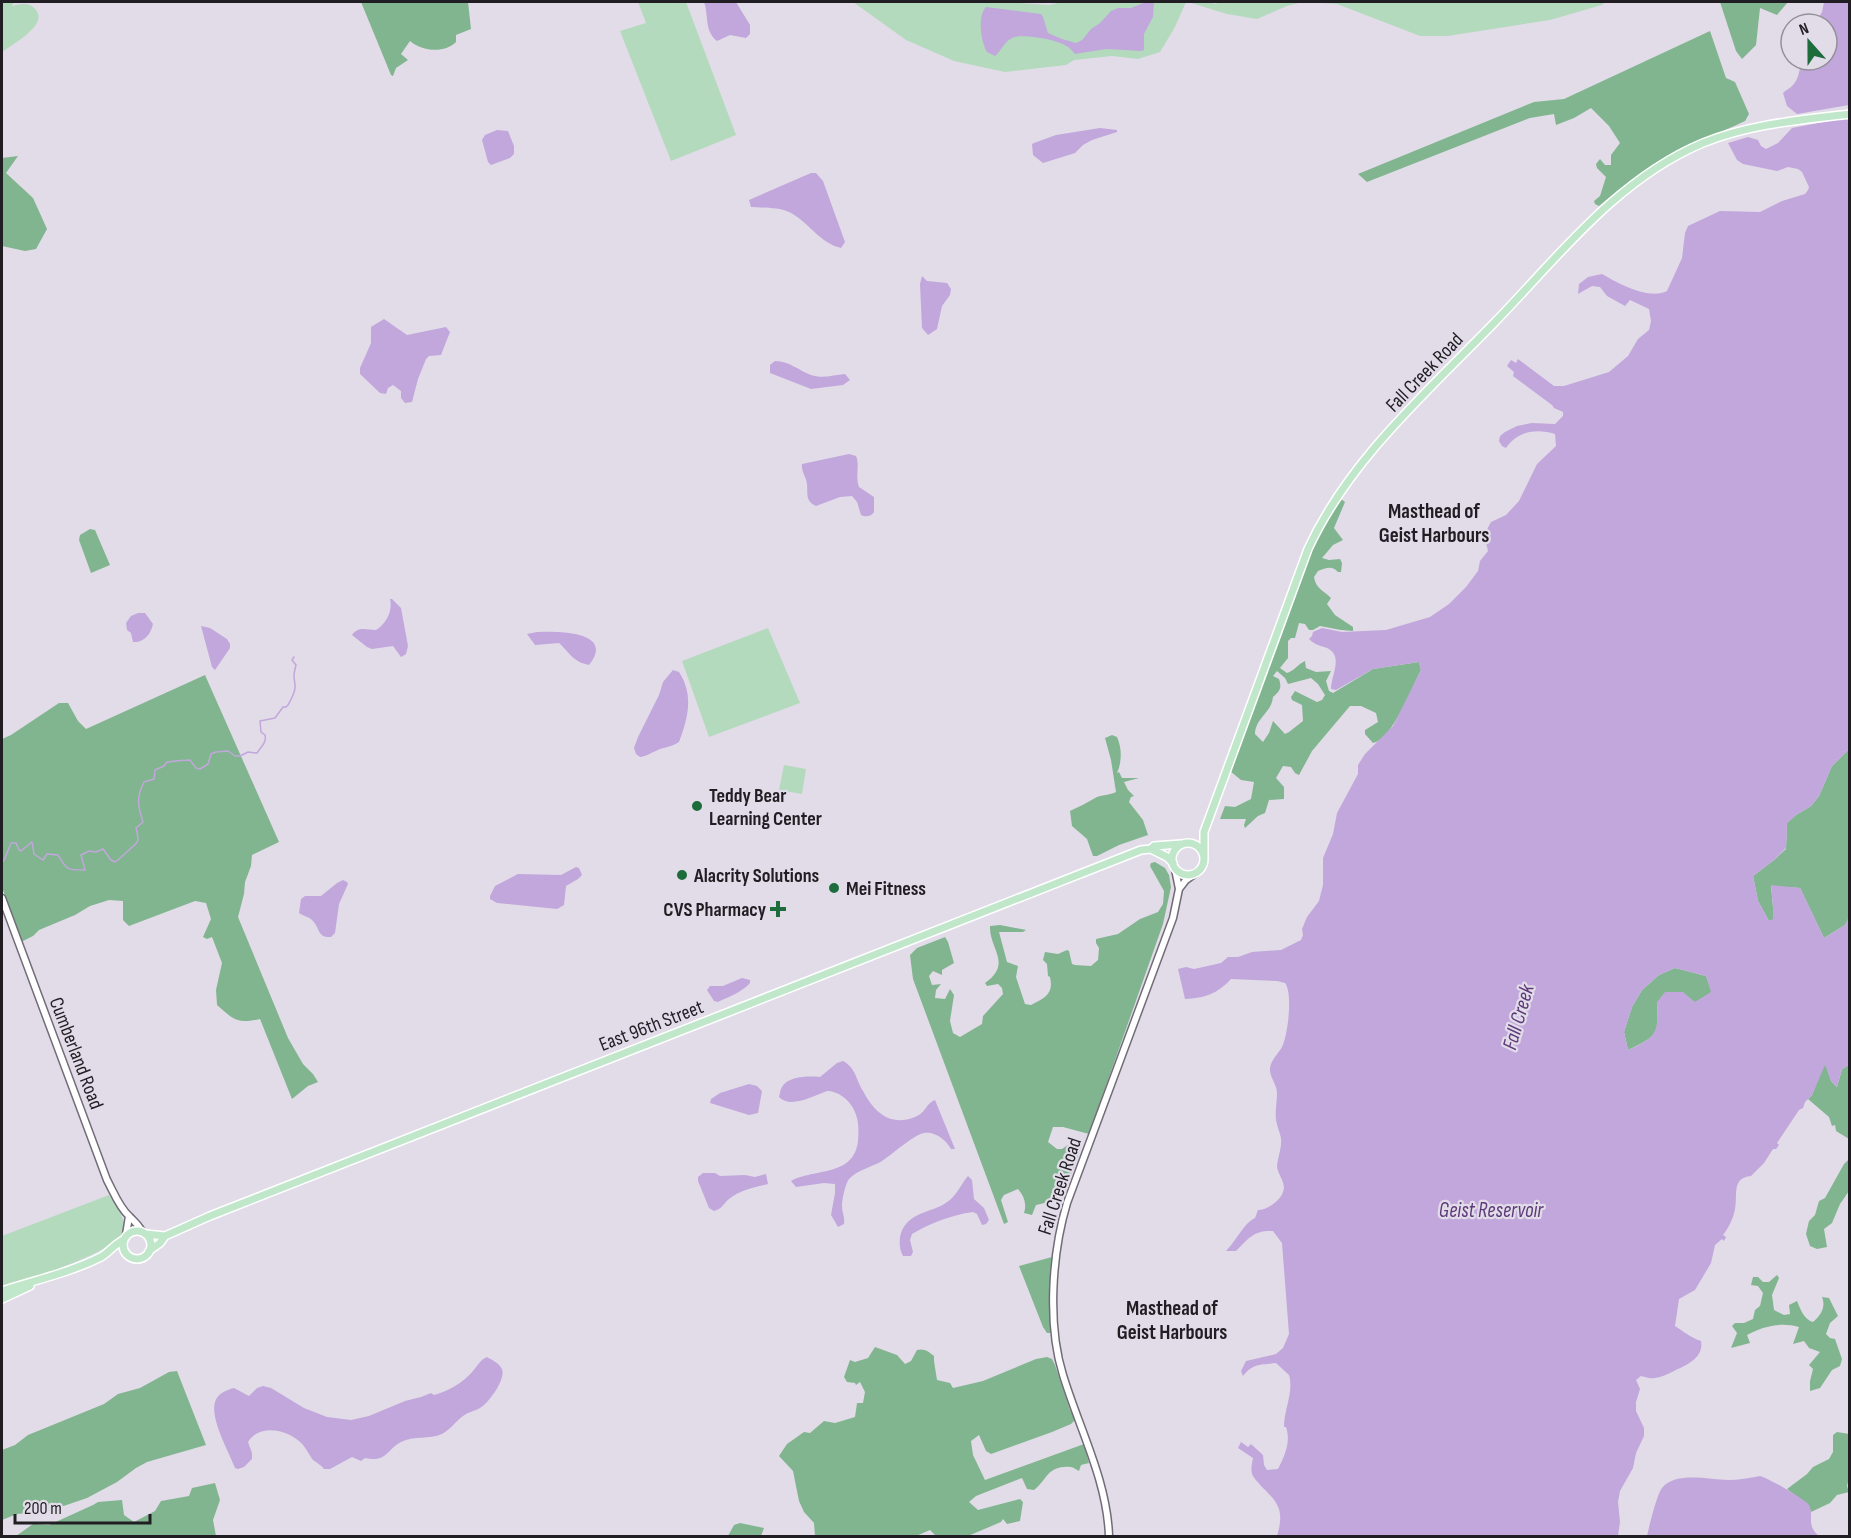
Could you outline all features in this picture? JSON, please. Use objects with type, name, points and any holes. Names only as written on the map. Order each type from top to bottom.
[{"type":"main road","name":"Fall Creek Road","points":[[1204,857],[1204,832],[1308,549],[1329,508],[1367,456],[1570,243],[1634,183],[1703,143],[1758,127],[1850,114]]},
{"type":"main road","points":[[1174,866],[1173,854],[1184,843],[1204,832]]},
{"type":"main road","points":[[1179,889],[1204,864],[1200,848],[1194,844],[1184,843]]},
{"type":"main road","name":"East 96th Street","points":[[149,1251],[165,1236],[194,1222],[307,1177],[1141,850],[1151,849],[1154,846],[1184,843]]},
{"type":"main road","points":[[1151,849],[1164,855],[1181,873],[1188,875],[1197,872]]},
{"type":"main road","name":"Fall Creek Road","points":[[1109,1536],[1106,1508],[1099,1480],[1060,1364],[1054,1305],[1054,1261],[1067,1203],[1173,918],[1179,889],[1174,866]]},
{"type":"main road","name":"Cumberland Road","points":[[2,898],[108,1180],[116,1197],[144,1233]]},
{"type":"main road","points":[[126,1254],[122,1246],[129,1216]]},
{"type":"main road","points":[[2,1299],[38,1282],[91,1262],[109,1252],[112,1247],[134,1231],[165,1236]]},
{"type":"main road","points":[[109,1252],[126,1254],[134,1259],[146,1255],[151,1243],[144,1233]]},
{"type":"main road","points":[[2,1292],[38,1282]]},
{"type":"green space","points":[[2,2],[14,2],[12,6],[30,5],[38,15],[38,21],[28,33],[2,52]]},
{"type":"green space","points":[[361,2],[468,2],[471,29],[456,35],[456,42],[451,46],[439,50],[427,49],[410,41],[401,54],[408,60],[396,68],[393,76]]},
{"type":"green space","points":[[638,2],[686,2],[736,135],[671,161],[620,31],[646,23]]},
{"type":"green space","points":[[853,2],[1006,2],[1049,5],[1062,2],[1186,2],[1160,52],[1138,59],[1112,56],[1074,60],[1066,65],[1005,72],[954,61],[906,40]]},
{"type":"green space","points":[[1188,2],[1216,4],[1218,2],[1303,2],[1257,19],[1227,14]]},
{"type":"green space","points":[[1303,2],[1605,2],[1602,5],[1550,20],[1448,36],[1420,36],[1337,4]]},
{"type":"green space","points":[[1720,2],[1788,2],[1777,15],[1760,8],[1756,45],[1742,59],[1736,51]]},
{"type":"green space","points":[[1710,31],[1726,78],[1735,82],[1749,114],[1745,121],[1662,159],[1599,206],[1594,201],[1600,196],[1606,177],[1596,164],[1600,159],[1605,165],[1611,165],[1611,155],[1620,143],[1609,126],[1591,108],[1556,125],[1554,114],[1530,118],[1367,182],[1358,174],[1534,102],[1564,99]]},
{"type":"green space","points":[[18,156],[6,173],[33,198],[47,229],[36,249],[25,251],[2,246],[2,158]]},
{"type":"green space","points":[[1341,499],[1345,502],[1334,528],[1343,540],[1333,545],[1322,558],[1340,559],[1341,572],[1326,568],[1318,571],[1314,577],[1318,587],[1331,598],[1327,604],[1335,615],[1353,627],[1353,631],[1320,626],[1309,630],[1305,624],[1299,623],[1295,638],[1288,641],[1288,658],[1280,668],[1287,673],[1305,661],[1306,668],[1316,672],[1331,671],[1326,681],[1329,691],[1333,693],[1373,669],[1419,662],[1421,670],[1394,723],[1380,740],[1373,743],[1365,734],[1365,730],[1378,722],[1376,713],[1361,706],[1350,706],[1312,751],[1299,775],[1291,767],[1283,766],[1276,778],[1284,787],[1284,799],[1269,800],[1265,813],[1245,828],[1246,819],[1220,819],[1225,806],[1235,807],[1251,799],[1254,782],[1241,780],[1230,771],[1322,523]],"holes":[[[1277,671],[1288,684],[1311,678],[1325,695],[1317,702],[1295,691],[1291,697],[1292,700],[1302,705],[1303,721],[1285,734],[1273,721],[1263,742],[1255,734],[1258,723],[1280,689],[1279,679],[1273,676]]]},
{"type":"green space","points":[[90,529],[95,530],[110,565],[91,573],[79,540],[80,535]]},
{"type":"green space","points":[[768,628],[800,703],[709,737],[682,661]]},
{"type":"green space","points":[[205,675],[279,842],[252,855],[238,917],[288,1038],[303,1064],[318,1082],[308,1086],[292,1099],[260,1019],[236,1020],[217,1005],[216,990],[222,963],[212,937],[207,939],[203,937],[211,919],[206,903],[195,901],[129,926],[123,920],[123,901],[109,900],[90,906],[39,930],[21,942],[2,887],[2,739],[59,703],[68,703],[78,721],[86,729]]},
{"type":"green space","points":[[1112,735],[1117,737],[1121,750],[1117,773],[1119,772],[1122,778],[1139,778],[1124,782],[1134,796],[1129,802],[1143,820],[1148,835],[1093,856],[1087,839],[1072,826],[1070,811],[1097,797],[1116,792],[1105,738]]},
{"type":"green space","points":[[1849,749],[1850,916],[1845,925],[1824,938],[1800,888],[1771,886],[1773,920],[1769,921],[1758,901],[1753,876],[1786,849],[1787,823],[1811,806],[1819,796],[1832,766]]},
{"type":"green space","points":[[784,765],[806,769],[802,794],[779,790]]},
{"type":"green space","points":[[1155,862],[1165,868],[1171,887],[1163,924],[1089,1134],[1063,1127],[1053,1127],[1048,1142],[1057,1149],[1068,1145],[1078,1147],[1080,1150],[1062,1199],[1036,1205],[1032,1215],[1024,1213],[1024,1200],[1018,1189],[1004,1195],[1001,1200],[1008,1222],[1004,1224],[913,979],[910,955],[917,948],[945,937],[954,963],[942,970],[942,975],[933,971],[929,976],[932,985],[941,984],[936,990],[935,998],[945,999],[950,989],[954,995],[950,1021],[953,1033],[960,1037],[982,1024],[983,1016],[1003,994],[998,984],[987,986],[985,983],[993,976],[999,962],[990,926],[1000,925],[1026,930],[999,932],[1007,962],[1018,966],[1016,977],[1025,1004],[1031,1005],[1044,998],[1051,988],[1047,964],[1043,960],[1045,952],[1058,954],[1067,950],[1072,964],[1091,966],[1098,960],[1099,948],[1096,939],[1118,934],[1140,919],[1158,912],[1163,904],[1164,891],[1150,866]]},
{"type":"green space","points":[[1675,968],[1706,976],[1712,992],[1694,1003],[1657,1002],[1657,1021],[1654,1033],[1628,1050],[1624,1032],[1632,1007],[1642,990],[1659,975]]},
{"type":"green space","points":[[1826,1064],[1831,1081],[1837,1087],[1842,1069],[1849,1065],[1849,1139],[1836,1131],[1829,1117],[1808,1099]]},
{"type":"green space","points":[[1849,1159],[1849,1191],[1840,1204],[1832,1223],[1824,1229],[1827,1247],[1817,1249],[1810,1246],[1806,1234],[1809,1221],[1815,1215],[1819,1201],[1825,1198]]},
{"type":"green space","points":[[109,1195],[124,1223],[123,1233],[116,1241],[48,1273],[2,1289],[2,1236]]},
{"type":"green space","points":[[1052,1257],[1049,1301],[1051,1330],[1047,1333],[1019,1266]]},
{"type":"green space","points":[[1777,1275],[1779,1278],[1772,1295],[1774,1310],[1784,1315],[1790,1314],[1789,1305],[1797,1301],[1805,1316],[1813,1322],[1822,1311],[1822,1297],[1829,1298],[1838,1316],[1830,1323],[1826,1334],[1835,1339],[1842,1359],[1840,1366],[1832,1370],[1820,1388],[1810,1391],[1813,1369],[1809,1365],[1820,1352],[1809,1348],[1804,1341],[1793,1344],[1799,1327],[1779,1325],[1759,1329],[1747,1335],[1750,1343],[1731,1348],[1737,1333],[1732,1326],[1735,1323],[1744,1323],[1753,1319],[1755,1310],[1760,1306],[1763,1293],[1758,1286],[1751,1285],[1753,1277],[1769,1282]]},
{"type":"green space","points":[[875,1347],[897,1355],[905,1364],[911,1361],[917,1350],[927,1351],[934,1356],[937,1380],[950,1383],[953,1388],[983,1381],[1036,1359],[1047,1357],[1052,1359],[1074,1421],[1052,1432],[991,1454],[986,1451],[979,1435],[971,1441],[973,1455],[985,1480],[1084,1444],[1089,1463],[1081,1465],[1079,1471],[1068,1467],[1058,1468],[1050,1472],[1034,1490],[1027,1489],[1022,1478],[976,1496],[969,1502],[978,1510],[1020,1499],[1023,1502],[1020,1521],[1007,1524],[1003,1519],[1001,1522],[968,1536],[936,1536],[930,1530],[916,1536],[815,1536],[814,1523],[804,1512],[799,1501],[793,1471],[779,1456],[787,1444],[804,1432],[810,1433],[824,1421],[835,1423],[855,1417],[857,1403],[863,1403],[865,1392],[860,1382],[856,1385],[847,1382],[844,1377],[850,1360],[855,1362],[868,1358]]},
{"type":"green space","points":[[177,1371],[206,1445],[147,1462],[87,1498],[49,1511],[17,1514],[2,1520],[2,1450],[15,1445],[28,1435],[104,1404],[118,1394],[140,1388],[169,1372]]},
{"type":"green space","points":[[1837,1432],[1849,1434],[1847,1486],[1849,1492],[1837,1495],[1830,1503],[1811,1512],[1809,1506],[1787,1489],[1813,1467],[1829,1459],[1833,1452],[1833,1435]]},
{"type":"green space","points":[[215,1483],[220,1500],[213,1520],[216,1536],[16,1536],[33,1524],[49,1525],[98,1502],[122,1500],[124,1515],[134,1522],[155,1511],[161,1501],[189,1496],[192,1488]]},
{"type":"green space","points":[[740,1523],[764,1528],[761,1536],[728,1536],[734,1525]]},
{"type":"water","points":[[704,2],[736,2],[750,25],[750,34],[746,38],[730,35],[717,41],[708,28]]},
{"type":"water","points":[[1146,2],[1154,2],[1153,17],[1144,34],[1144,50],[1141,51],[1106,49],[1075,54],[1063,44],[1024,36],[1009,40],[995,56],[987,52],[983,42],[981,23],[986,7],[1041,14],[1048,33],[1076,43],[1082,40],[1111,11],[1118,8],[1131,8]]},
{"type":"water","points":[[1824,2],[1849,2],[1849,105],[1797,114],[1787,106],[1783,93],[1796,81],[1799,72],[1839,72],[1839,12],[1822,12]]},
{"type":"water","name":"Geist Reservoir","points":[[1845,118],[1850,121],[1849,749],[1832,766],[1819,796],[1811,806],[1787,823],[1786,848],[1753,876],[1758,901],[1769,921],[1773,919],[1771,885],[1800,888],[1824,938],[1845,925],[1849,916],[1849,1065],[1842,1069],[1837,1087],[1831,1081],[1825,1065],[1812,1095],[1777,1143],[1779,1145],[1751,1176],[1740,1180],[1734,1213],[1723,1235],[1726,1237],[1724,1241],[1722,1239],[1715,1245],[1711,1263],[1695,1290],[1679,1299],[1675,1326],[1701,1341],[1700,1352],[1689,1363],[1665,1375],[1653,1378],[1641,1376],[1636,1380],[1640,1389],[1636,1411],[1644,1428],[1644,1436],[1636,1453],[1633,1468],[1620,1491],[1618,1536],[1277,1536],[1280,1514],[1277,1504],[1253,1476],[1251,1469],[1253,1458],[1238,1448],[1241,1442],[1248,1447],[1251,1444],[1263,1455],[1267,1470],[1278,1469],[1286,1448],[1288,1438],[1286,1427],[1284,1427],[1290,1394],[1289,1375],[1276,1363],[1254,1367],[1243,1376],[1241,1371],[1246,1361],[1276,1354],[1283,1348],[1289,1334],[1282,1243],[1273,1231],[1266,1231],[1252,1236],[1236,1251],[1226,1251],[1247,1224],[1255,1218],[1258,1210],[1276,1202],[1284,1189],[1277,1166],[1281,1138],[1276,1120],[1277,1090],[1270,1068],[1284,1041],[1288,1024],[1289,996],[1285,983],[1231,979],[1210,994],[1185,999],[1178,969],[1186,967],[1194,969],[1221,963],[1228,957],[1238,957],[1252,952],[1281,950],[1301,940],[1302,929],[1307,917],[1319,901],[1323,885],[1323,858],[1333,834],[1337,813],[1358,774],[1358,765],[1365,754],[1393,726],[1421,670],[1419,662],[1373,669],[1336,690],[1331,689],[1335,656],[1332,651],[1309,639],[1313,632],[1322,628],[1342,632],[1386,630],[1430,617],[1449,604],[1478,571],[1480,561],[1488,551],[1484,535],[1491,522],[1506,515],[1519,501],[1537,464],[1556,446],[1555,434],[1548,432],[1528,432],[1516,438],[1506,448],[1499,441],[1500,436],[1517,426],[1532,423],[1555,424],[1563,416],[1563,412],[1554,408],[1513,376],[1514,372],[1507,366],[1511,360],[1516,363],[1518,359],[1554,386],[1564,386],[1609,372],[1628,356],[1638,339],[1649,330],[1651,321],[1649,309],[1630,300],[1625,306],[1607,296],[1600,287],[1592,286],[1578,294],[1579,284],[1588,277],[1602,274],[1643,292],[1652,294],[1667,291],[1682,258],[1688,226],[1720,211],[1760,212],[1782,201],[1805,194],[1809,187],[1802,172],[1798,169],[1788,167],[1777,171],[1743,164],[1737,160],[1728,143],[1748,137],[1758,140],[1766,149],[1778,143],[1792,128]],"holes":[[[1675,968],[1706,976],[1711,992],[1695,1002],[1683,992],[1665,992],[1657,1002],[1657,1021],[1654,1033],[1645,1042],[1628,1050],[1624,1032],[1632,1007],[1642,990],[1659,975]]]},
{"type":"water","points":[[1100,128],[1117,130],[1117,132],[1092,140],[1075,153],[1043,163],[1033,155],[1032,144],[1034,143],[1056,135]]},
{"type":"water","points":[[497,130],[508,131],[514,146],[514,154],[510,158],[491,165],[488,162],[482,140],[485,135]]},
{"type":"water","points":[[811,173],[816,173],[823,181],[845,242],[841,248],[826,242],[796,216],[785,210],[751,207],[749,200]]},
{"type":"water","points":[[922,276],[927,281],[947,283],[951,289],[950,295],[942,306],[937,329],[928,335],[922,328],[920,284]]},
{"type":"water","points":[[384,319],[407,335],[446,327],[450,332],[441,355],[429,356],[426,359],[412,402],[405,403],[401,398],[401,391],[393,385],[388,388],[386,394],[380,393],[360,374],[360,368],[371,343],[371,327]]},
{"type":"water","points":[[775,361],[789,364],[815,376],[845,374],[850,380],[843,385],[811,389],[770,373],[770,365]]},
{"type":"water","points":[[849,454],[856,456],[857,459],[859,487],[874,497],[874,512],[870,516],[861,515],[857,502],[852,496],[840,497],[816,506],[812,504],[807,494],[802,464]]},
{"type":"water","points":[[390,599],[401,608],[408,646],[406,654],[401,657],[393,646],[372,649],[352,635],[360,629],[376,630],[380,627],[390,612]]},
{"type":"water","points":[[145,613],[153,624],[146,637],[133,642],[126,623],[131,616]]},
{"type":"water","points":[[201,626],[210,628],[227,639],[230,644],[230,648],[215,670],[212,667]]},
{"type":"water","points":[[537,632],[581,635],[590,639],[595,645],[595,654],[589,665],[584,664],[575,659],[559,643],[535,645],[527,634]]},
{"type":"water","points":[[673,670],[679,672],[684,681],[688,698],[687,715],[679,742],[640,757],[634,748],[638,737],[663,682]]},
{"type":"water","points":[[576,867],[582,875],[566,886],[564,905],[557,909],[497,903],[490,899],[495,886],[518,874],[561,875]]},
{"type":"water","points":[[343,880],[348,884],[339,904],[335,933],[327,937],[320,932],[312,920],[299,913],[301,899],[305,896],[321,896]]},
{"type":"water","points":[[742,978],[750,980],[750,983],[739,992],[718,1002],[714,1001],[707,990],[710,986],[723,986]]},
{"type":"water","points":[[843,1061],[853,1071],[867,1099],[878,1111],[890,1119],[906,1120],[915,1117],[935,1100],[955,1149],[951,1149],[943,1139],[936,1135],[919,1134],[882,1161],[856,1173],[846,1185],[842,1203],[844,1224],[838,1227],[831,1215],[835,1184],[824,1183],[796,1187],[791,1181],[832,1170],[849,1161],[855,1153],[858,1141],[855,1112],[845,1099],[831,1091],[795,1102],[779,1097],[780,1090],[785,1083],[805,1077],[820,1077]]},
{"type":"water","points":[[749,1084],[757,1086],[762,1091],[758,1113],[749,1115],[710,1103],[711,1099],[720,1093]]},
{"type":"water","points":[[703,1173],[755,1177],[766,1174],[768,1184],[738,1193],[714,1211],[709,1208],[698,1181],[698,1177]]},
{"type":"water","points":[[968,1176],[972,1180],[974,1199],[984,1208],[989,1220],[986,1224],[982,1225],[977,1214],[973,1212],[941,1220],[912,1234],[910,1240],[913,1252],[911,1256],[903,1256],[900,1242],[905,1225],[917,1216],[945,1204]]},
{"type":"water","points":[[487,1357],[499,1365],[503,1373],[496,1390],[484,1405],[460,1418],[442,1434],[406,1440],[378,1459],[365,1458],[361,1461],[352,1457],[330,1469],[324,1469],[313,1460],[299,1441],[280,1431],[272,1430],[253,1436],[248,1442],[252,1459],[244,1467],[238,1469],[235,1468],[215,1417],[215,1402],[222,1393],[234,1388],[249,1396],[257,1388],[263,1386],[271,1388],[304,1408],[327,1417],[351,1420],[369,1416],[431,1393],[434,1395],[444,1392],[465,1379]]},
{"type":"water","points":[[1760,1476],[1786,1489],[1809,1505],[1812,1526],[1819,1536],[1647,1536],[1658,1497],[1662,1488],[1668,1483],[1684,1478],[1732,1480]]},
{"type":"waterway","points":[[2,863],[11,843],[16,843],[21,851],[32,842],[34,854],[43,860],[47,854],[58,855],[65,866],[70,869],[85,870],[81,855],[89,851],[96,852],[103,849],[111,860],[117,861],[137,842],[136,828],[143,822],[139,807],[140,792],[144,782],[154,779],[155,770],[167,762],[187,760],[200,769],[208,764],[211,754],[216,752],[228,751],[235,756],[248,752],[257,753],[265,740],[265,735],[261,732],[260,721],[275,718],[283,707],[288,705],[294,693],[296,665],[292,660],[294,657]]},
{"type":"place","name":"Teddy Bear Learning Center","points":[[697,806]]},
{"type":"place","name":"Alacrity Solutions","points":[[682,875]]},
{"type":"place","name":"Mei Fitness","points":[[834,888]]},
{"type":"place","name":"CVS Pharmacy","points":[[778,909]]},
{"type":"district","name":"Masthead of Geist Harbours","points":[[1434,523]]},
{"type":"district","name":"Masthead of Geist Harbours","points":[[1172,1320]]},
{"type":"water label","name":"Fall Creek","points":[[1518,1017]]}]
